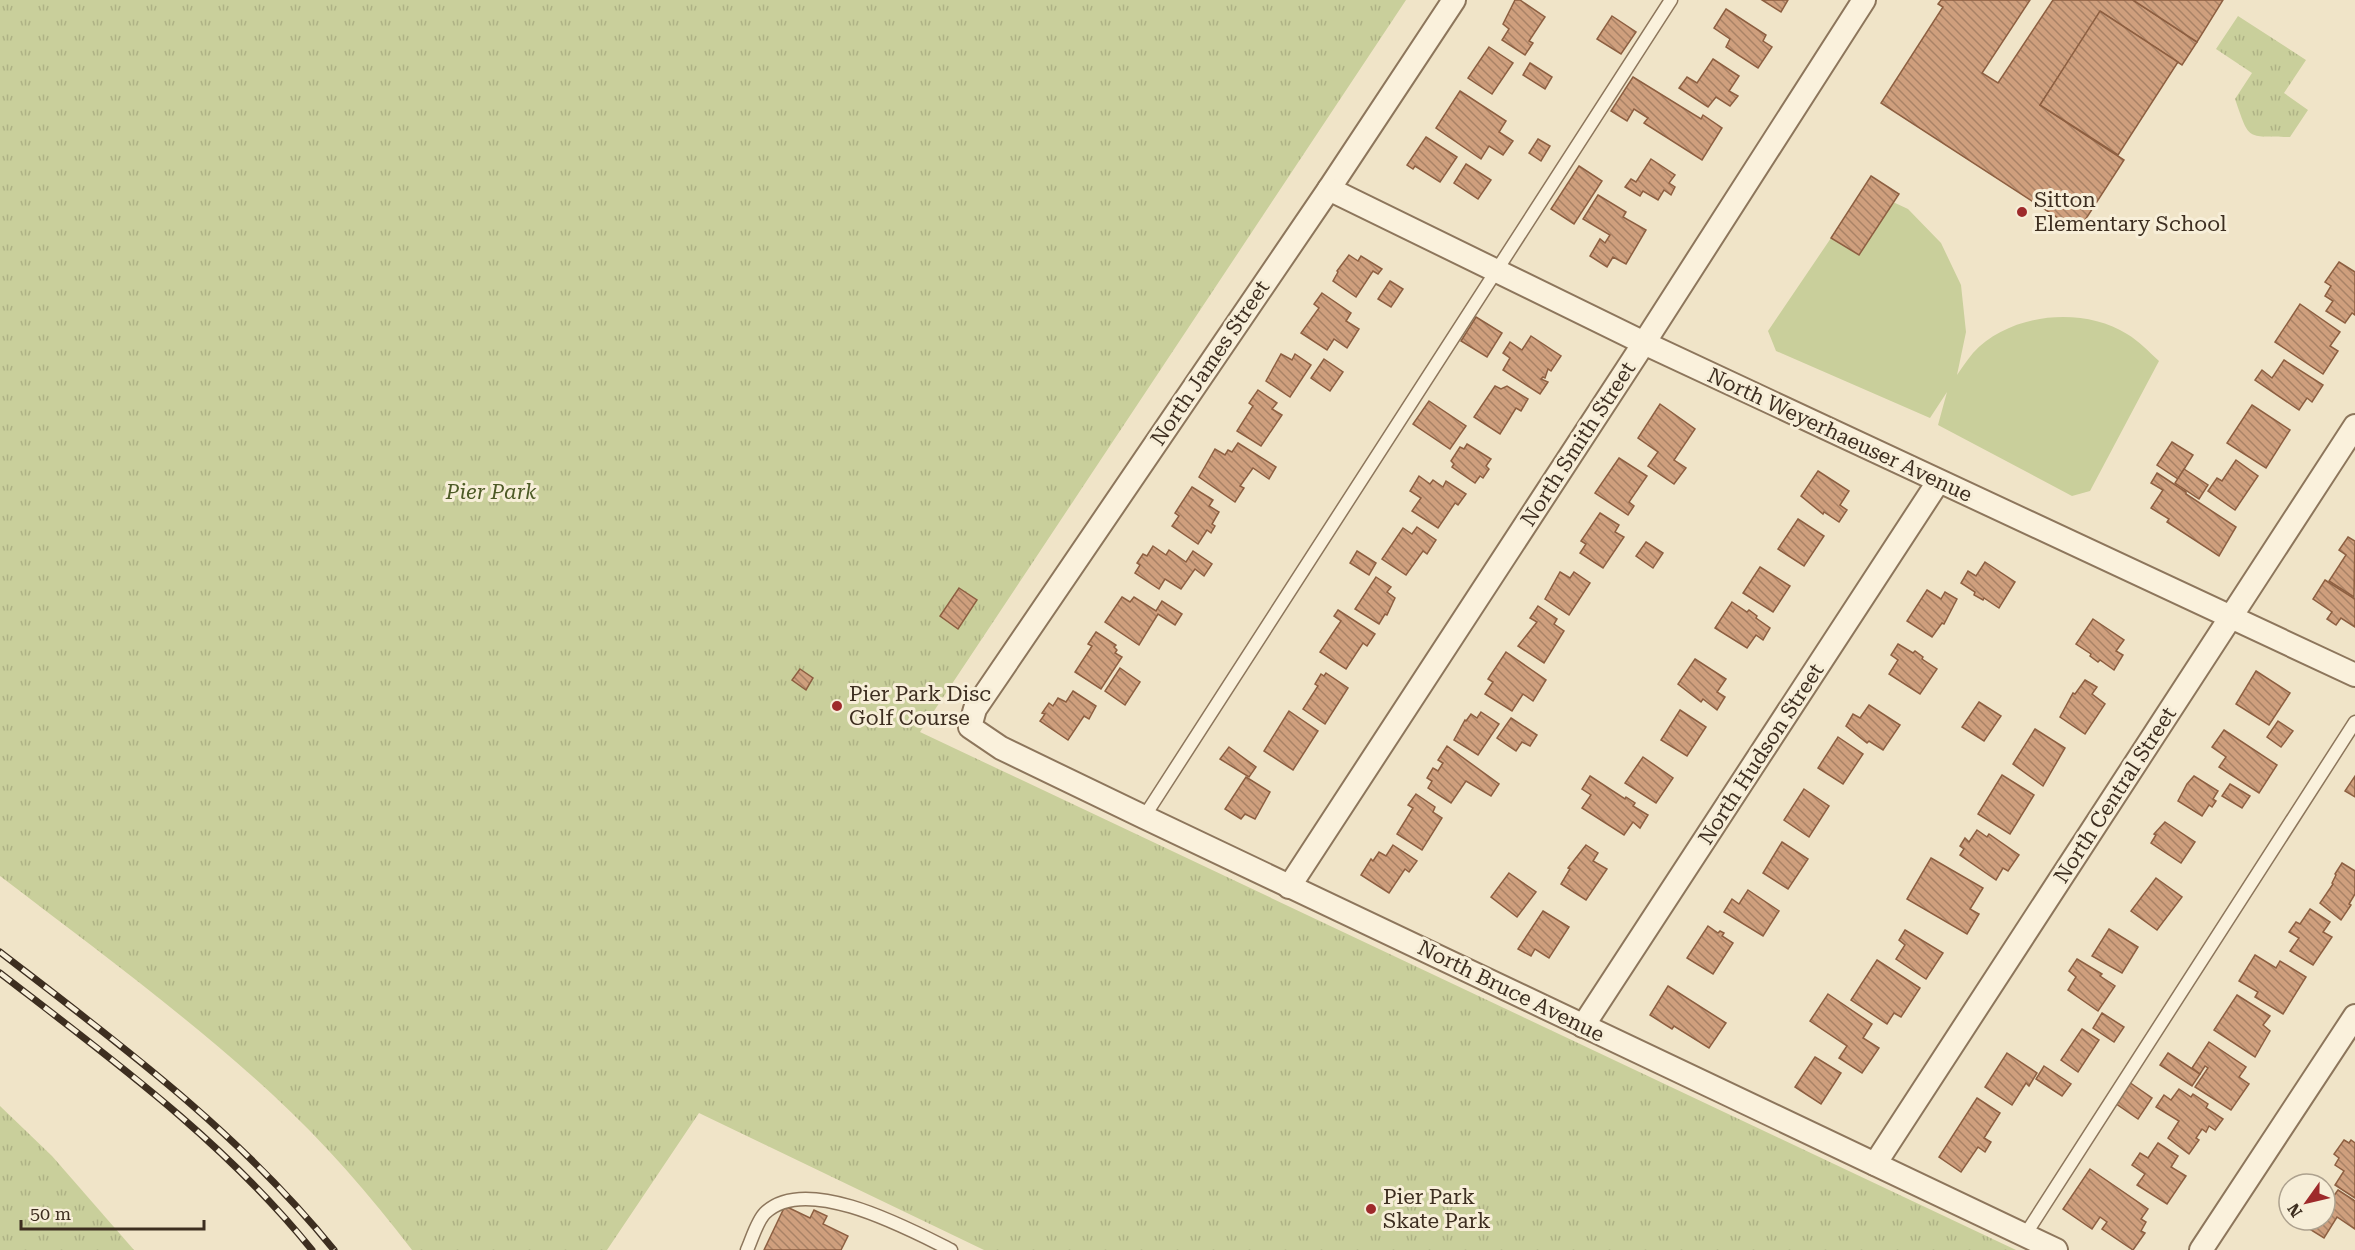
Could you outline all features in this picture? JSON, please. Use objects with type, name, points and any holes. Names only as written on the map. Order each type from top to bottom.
[{"type":"street","name":"North James Street","points":[[970,727],[975,709],[1329,189],[1454,0]]},
{"type":"street","name":"North Smith Street","points":[[1289,887],[1644,343],[1864,0]]},
{"type":"street","name":"North Weyerhaeuser Avenue","points":[[1329,189],[1644,343],[2355,675]]},
{"type":"street","name":"North Central Street","points":[[1875,1164],[2355,426]]},
{"type":"street","name":"North Hudson Street","points":[[1583,1026],[1938,482]]},
{"type":"street","name":"North Bruce Avenue","points":[[970,727],[1001,748],[1289,887],[1452,962],[2056,1250]]},
{"type":"street","points":[[2202,1250],[2355,1016]]},
{"type":"lane","points":[[1144,817],[1671,0]]},
{"type":"lane","points":[[2025,1235],[2355,722]]},
{"type":"lane","points":[[747,1250],[764,1214],[780,1201],[810,1197],[879,1215],[951,1250]]},
{"type":"green space","name":"Pier Park","points":[[0,0],[1406,0],[920,732],[2016,1250],[984,1250],[699,1113],[607,1250],[412,1250],[346,1170],[273,1095],[173,1010],[0,876]]},
{"type":"green space","points":[[2238,16],[2306,60],[2284,93],[2308,110],[2290,137],[2257,136],[2247,130],[2235,99],[2252,73],[2216,49]]},
{"type":"green space","points":[[1893,202],[1908,209],[1941,243],[1961,285],[1966,332],[1957,375],[1973,353],[1988,340],[2006,329],[2047,318],[2068,317],[2109,325],[2140,343],[2159,361],[2090,491],[2072,496],[1938,425],[1947,392],[1930,418],[1776,351],[1768,331],[1831,238],[1859,255]]},
{"type":"green space","points":[[0,1106],[52,1156],[134,1250],[0,1250]]},
{"type":"building","points":[[1515,0],[1520,0],[1545,17],[1529,41],[1533,43],[1525,55],[1502,40],[1509,29],[1503,24]]},
{"type":"building","points":[[1762,0],[1788,0],[1781,12]]},
{"type":"building","points":[[1941,0],[2030,0],[1982,73],[1998,83],[2053,0],[2133,0],[2197,42],[2182,65],[2101,12],[2040,105],[2124,160],[2078,231],[1881,103],[1943,7],[1938,4]]},
{"type":"building","points":[[2133,0],[2223,0],[2197,42]]},
{"type":"building","points":[[1726,9],[1766,35],[1763,41],[1772,47],[1758,68],[1726,47],[1730,39],[1714,28]]},
{"type":"building","points":[[2100,11],[2178,62],[2118,155],[2040,105]]},
{"type":"building","points":[[1612,16],[1636,32],[1621,54],[1597,39]]},
{"type":"building","points":[[1489,47],[1513,63],[1492,94],[1468,78]]},
{"type":"building","points":[[1713,59],[1739,76],[1729,91],[1738,96],[1730,106],[1716,97],[1708,107],[1679,88],[1687,77],[1697,83]]},
{"type":"building","points":[[1530,63],[1552,77],[1545,89],[1523,75]]},
{"type":"building","points":[[1633,77],[1701,119],[1703,115],[1722,128],[1702,160],[1644,123],[1648,118],[1634,109],[1627,121],[1611,111]]},
{"type":"building","points":[[1460,91],[1506,121],[1499,132],[1513,141],[1503,155],[1489,146],[1481,159],[1436,128]]},
{"type":"building","points":[[1426,137],[1457,157],[1440,182],[1415,166],[1413,169],[1407,165]]},
{"type":"building","points":[[1538,139],[1550,146],[1541,161],[1529,153]]},
{"type":"building","points":[[1651,159],[1675,175],[1669,183],[1675,187],[1671,195],[1664,190],[1658,200],[1643,191],[1640,196],[1625,187],[1631,179],[1636,182]]},
{"type":"building","points":[[1466,164],[1491,180],[1478,199],[1454,183]]},
{"type":"building","points":[[1579,166],[1602,181],[1574,224],[1551,209]]},
{"type":"building","points":[[1871,176],[1899,194],[1859,255],[1831,238]]},
{"type":"building","points":[[1598,195],[1626,212],[1623,217],[1646,230],[1626,264],[1613,257],[1607,267],[1590,256],[1600,239],[1605,243],[1610,235],[1583,219]]},
{"type":"building","points":[[1349,255],[1358,261],[1361,256],[1382,269],[1378,274],[1373,271],[1356,297],[1333,281],[1337,271]]},
{"type":"building","points":[[2339,262],[2355,272],[2355,315],[2352,313],[2345,323],[2326,311],[2333,301],[2325,296],[2331,286],[2325,282]]},
{"type":"building","points":[[1390,281],[1403,289],[1391,307],[1378,299]]},
{"type":"building","points":[[1322,293],[1351,313],[1346,321],[1359,329],[1347,348],[1334,339],[1327,350],[1301,333],[1319,308],[1314,304]]},
{"type":"building","points":[[2300,304],[2340,332],[2330,346],[2338,351],[2323,374],[2275,342]]},
{"type":"building","points":[[1476,317],[1502,333],[1487,357],[1461,341]]},
{"type":"building","points":[[1531,336],[1561,356],[1551,371],[1548,369],[1545,378],[1541,379],[1548,382],[1540,394],[1503,370],[1510,358],[1503,353],[1510,342],[1522,350]]},
{"type":"building","points":[[1281,354],[1292,360],[1295,354],[1311,365],[1290,397],[1266,381]]},
{"type":"building","points":[[1324,359],[1343,372],[1330,391],[1311,378]]},
{"type":"building","points":[[2284,360],[2323,385],[2312,402],[2307,398],[2299,410],[2255,380],[2262,370],[2272,378]]},
{"type":"building","points":[[1495,386],[1501,389],[1507,386],[1528,399],[1521,411],[1516,408],[1500,434],[1474,417]]},
{"type":"building","points":[[1258,390],[1277,403],[1272,409],[1282,415],[1261,446],[1237,431],[1253,406],[1249,403]]},
{"type":"building","points":[[1429,401],[1466,426],[1450,449],[1413,424]]},
{"type":"building","points":[[1660,404],[1695,429],[1674,460],[1686,468],[1674,484],[1648,466],[1658,452],[1638,438]]},
{"type":"building","points":[[2252,405],[2290,430],[2266,468],[2227,443]]},
{"type":"building","points":[[2172,442],[2193,455],[2178,479],[2157,465]]},
{"type":"building","points":[[1238,443],[1276,467],[1269,479],[1253,468],[1240,486],[1244,488],[1235,502],[1199,477],[1215,449],[1225,455],[1228,450],[1232,452]]},
{"type":"building","points":[[1467,444],[1491,459],[1486,466],[1489,469],[1483,478],[1480,476],[1475,483],[1452,467],[1454,464],[1451,461],[1460,447],[1464,449]]},
{"type":"building","points":[[1619,458],[1647,476],[1629,502],[1634,506],[1628,515],[1595,493]]},
{"type":"building","points":[[2236,460],[2258,476],[2235,510],[2208,491],[2217,478],[2222,481]]},
{"type":"building","points":[[2184,469],[2208,485],[2199,499],[2175,483]]},
{"type":"building","points":[[1818,471],[1849,491],[1840,505],[1847,510],[1839,522],[1824,512],[1823,514],[1801,496]]},
{"type":"building","points":[[2157,473],[2236,527],[2219,556],[2167,522],[2169,519],[2151,508],[2163,490],[2151,483]]},
{"type":"building","points":[[1419,476],[1430,484],[1433,480],[1443,487],[1446,481],[1466,494],[1458,505],[1455,503],[1438,528],[1412,511],[1421,498],[1410,491]]},
{"type":"building","points":[[1192,487],[1213,500],[1209,506],[1219,512],[1212,524],[1215,526],[1211,533],[1207,530],[1198,544],[1172,526],[1179,516],[1175,513]]},
{"type":"building","points":[[1600,513],[1619,525],[1615,532],[1624,537],[1603,568],[1580,553],[1586,544],[1581,541]]},
{"type":"building","points":[[1798,519],[1824,536],[1804,566],[1778,549]]},
{"type":"building","points":[[1417,527],[1436,540],[1427,554],[1423,551],[1406,575],[1382,559],[1403,528],[1412,534]]},
{"type":"building","points":[[2348,537],[2355,541],[2354,597],[2329,581],[2346,555],[2339,550]]},
{"type":"building","points":[[1646,542],[1663,553],[1653,568],[1636,556]]},
{"type":"building","points":[[1153,546],[1166,555],[1169,550],[1186,562],[1193,551],[1212,564],[1204,576],[1195,569],[1181,589],[1165,579],[1159,589],[1135,573],[1140,565],[1137,563],[1143,554],[1147,556]]},
{"type":"building","points":[[1357,551],[1376,563],[1369,575],[1350,563]]},
{"type":"building","points":[[1985,562],[2015,582],[1999,608],[1984,598],[1983,600],[1974,595],[1975,592],[1961,583],[1968,571],[1976,576]]},
{"type":"building","points":[[1760,567],[1790,586],[1773,612],[1743,593]]},
{"type":"building","points":[[1560,572],[1570,578],[1574,572],[1590,583],[1569,615],[1545,599]]},
{"type":"building","points":[[1376,577],[1391,587],[1387,592],[1395,598],[1387,615],[1385,614],[1379,624],[1355,609]]},
{"type":"building","points":[[2325,580],[2355,599],[2355,627],[2341,618],[2336,625],[2327,619],[2332,612],[2313,599]]},
{"type":"building","points":[[959,588],[977,600],[958,629],[940,616]]},
{"type":"building","points":[[1927,590],[1941,599],[1945,592],[1957,599],[1944,624],[1942,623],[1932,637],[1907,621]]},
{"type":"building","points":[[1122,597],[1130,602],[1134,597],[1156,611],[1162,601],[1182,614],[1175,625],[1158,614],[1139,645],[1105,622]]},
{"type":"building","points":[[1732,602],[1747,612],[1749,610],[1770,628],[1763,640],[1756,635],[1747,648],[1715,628]]},
{"type":"building","points":[[1538,606],[1557,619],[1554,624],[1564,631],[1544,663],[1518,646],[1537,622],[1530,618]]},
{"type":"building","points":[[1338,610],[1375,634],[1367,646],[1363,643],[1346,669],[1320,652],[1341,621],[1334,616]]},
{"type":"building","points":[[2093,619],[2124,640],[2116,651],[2123,655],[2114,670],[2100,660],[2098,662],[2076,644]]},
{"type":"building","points":[[1096,632],[1116,645],[1115,653],[1122,657],[1101,689],[1075,672],[1092,646],[1088,644]]},
{"type":"building","points":[[1898,644],[1913,653],[1915,651],[1937,669],[1920,694],[1889,674],[1898,660],[1891,655]]},
{"type":"building","points":[[1506,652],[1546,680],[1533,701],[1523,694],[1512,711],[1485,694],[1493,682],[1488,679]]},
{"type":"building","points":[[1695,659],[1726,679],[1717,692],[1725,697],[1717,710],[1703,699],[1701,702],[1678,684]]},
{"type":"building","points":[[1120,668],[1140,682],[1125,705],[1105,691]]},
{"type":"building","points":[[800,669],[813,678],[806,690],[792,680]]},
{"type":"building","points":[[2256,671],[2290,693],[2269,725],[2236,704]]},
{"type":"building","points":[[1326,673],[1348,688],[1325,724],[1303,709],[1318,686],[1315,684],[1321,674],[1324,676]]},
{"type":"building","points":[[2085,680],[2097,687],[2092,694],[2105,704],[2085,734],[2060,717],[2073,693],[2075,694]]},
{"type":"building","points":[[1073,691],[1096,706],[1089,719],[1084,716],[1068,740],[1040,721],[1049,703],[1053,706],[1058,698],[1066,702]]},
{"type":"building","points":[[1979,702],[2001,716],[1984,741],[1962,727]]},
{"type":"building","points":[[1869,705],[1900,725],[1883,750],[1869,741],[1867,743],[1846,726],[1853,714],[1860,718]]},
{"type":"building","points":[[1680,710],[1706,727],[1687,756],[1661,740]]},
{"type":"building","points":[[1289,711],[1318,731],[1293,770],[1264,751]]},
{"type":"building","points":[[1481,712],[1499,724],[1478,755],[1454,740],[1465,720],[1471,714],[1477,718]]},
{"type":"building","points":[[1511,718],[1537,735],[1530,746],[1522,742],[1516,751],[1497,738]]},
{"type":"building","points":[[2278,721],[2293,731],[2281,747],[2267,737]]},
{"type":"building","points":[[2035,729],[2065,748],[2043,786],[2013,764]]},
{"type":"building","points":[[2224,730],[2277,765],[2259,793],[2219,767],[2226,757],[2212,747]]},
{"type":"building","points":[[1838,737],[1863,754],[1843,784],[1818,768]]},
{"type":"building","points":[[1447,746],[1499,784],[1491,796],[1466,781],[1451,803],[1428,788],[1432,781],[1427,778],[1433,768],[1438,771],[1443,763],[1438,760]]},
{"type":"building","points":[[1229,747],[1256,767],[1249,777],[1220,759]]},
{"type":"building","points":[[1643,757],[1673,778],[1656,803],[1625,783]]},
{"type":"building","points":[[2002,775],[2034,795],[2010,834],[1978,814]]},
{"type":"building","points":[[1590,776],[1635,803],[1633,806],[1648,815],[1640,828],[1633,822],[1624,835],[1582,808],[1591,795],[1582,789]]},
{"type":"building","points":[[2194,776],[2218,791],[2213,799],[2216,801],[2212,807],[2209,805],[2202,816],[2178,801]]},
{"type":"building","points":[[2355,776],[2355,797],[2345,791]]},
{"type":"building","points":[[1246,777],[1270,792],[1255,819],[1245,814],[1241,819],[1225,809]]},
{"type":"building","points":[[2230,784],[2250,796],[2242,808],[2222,796]]},
{"type":"building","points":[[1804,789],[1829,806],[1809,837],[1784,820]]},
{"type":"building","points":[[1416,794],[1435,807],[1433,812],[1442,818],[1422,850],[1397,834],[1413,808],[1408,805]]},
{"type":"building","points":[[2165,822],[2195,842],[2181,863],[2151,843],[2156,835],[2154,834]]},
{"type":"building","points":[[1977,830],[1987,837],[1989,834],[2019,855],[2008,871],[2003,868],[1996,880],[1960,855],[1964,849],[1960,846],[1965,838],[1969,842]]},
{"type":"building","points":[[1782,842],[1808,859],[1788,889],[1763,873]]},
{"type":"building","points":[[1393,845],[1417,861],[1409,872],[1405,869],[1389,893],[1361,875],[1371,859],[1373,861],[1379,852],[1386,856]]},
{"type":"building","points":[[1586,845],[1598,853],[1593,861],[1607,869],[1586,900],[1561,884],[1570,869],[1568,868]]},
{"type":"building","points":[[1931,858],[1983,888],[1970,909],[1979,914],[1967,934],[1907,899]]},
{"type":"building","points":[[2342,863],[2355,871],[2355,894],[2341,920],[2320,903],[2333,884],[2335,874]]},
{"type":"building","points":[[1509,873],[1536,892],[1517,917],[1491,897]]},
{"type":"building","points":[[2156,878],[2182,897],[2157,930],[2131,911]]},
{"type":"building","points":[[1748,890],[1779,911],[1763,936],[1724,912],[1732,899],[1739,904]]},
{"type":"building","points":[[2310,909],[2330,922],[2323,932],[2332,937],[2313,965],[2290,951],[2299,938],[2289,932],[2296,922],[2300,924]]},
{"type":"building","points":[[1543,911],[1569,927],[1549,958],[1535,949],[1531,956],[1518,949]]},
{"type":"building","points":[[1708,926],[1718,933],[1720,931],[1724,933],[1722,936],[1733,943],[1713,974],[1687,958]]},
{"type":"building","points":[[2109,929],[2138,947],[2122,973],[2092,956]]},
{"type":"building","points":[[1905,930],[1943,953],[1926,979],[1896,959],[1905,945],[1899,940]]},
{"type":"building","points":[[2255,955],[2276,968],[2280,961],[2306,977],[2283,1014],[2255,997],[2258,992],[2239,981]]},
{"type":"building","points":[[2077,959],[2102,974],[2100,976],[2115,986],[2098,1011],[2068,990],[2076,977],[2069,971]]},
{"type":"building","points":[[1877,960],[1920,988],[1901,1017],[1894,1013],[1887,1024],[1851,1000]]},
{"type":"building","points":[[1668,986],[1726,1023],[1709,1048],[1674,1026],[1672,1029],[1650,1015]]},
{"type":"building","points":[[1828,994],[1872,1024],[1863,1038],[1879,1048],[1862,1073],[1839,1058],[1847,1046],[1810,1021]]},
{"type":"building","points":[[2237,995],[2270,1016],[2263,1025],[2270,1031],[2255,1057],[2214,1030]]},
{"type":"building","points":[[2102,1013],[2124,1027],[2114,1042],[2093,1028]]},
{"type":"building","points":[[2082,1029],[2099,1040],[2078,1072],[2061,1060]]},
{"type":"building","points":[[2209,1042],[2246,1067],[2239,1077],[2249,1084],[2231,1110],[2195,1087],[2208,1068],[2205,1066],[2200,1074],[2192,1068]]},
{"type":"building","points":[[2007,1053],[2037,1073],[2029,1086],[2026,1083],[2012,1105],[1985,1087]]},
{"type":"building","points":[[2168,1053],[2200,1074],[2192,1086],[2160,1065]]},
{"type":"building","points":[[1815,1057],[1841,1073],[1821,1104],[1795,1087]]},
{"type":"building","points":[[2044,1066],[2071,1084],[2062,1096],[2036,1079]]},
{"type":"building","points":[[2129,1082],[2152,1098],[2138,1119],[2115,1103]]},
{"type":"building","points":[[2179,1089],[2191,1097],[2193,1094],[2208,1104],[2206,1108],[2223,1119],[2215,1130],[2209,1126],[2206,1132],[2202,1129],[2196,1138],[2199,1140],[2189,1154],[2168,1138],[2179,1121],[2156,1107],[2164,1095],[2171,1100]]},
{"type":"building","points":[[1977,1098],[2000,1113],[1984,1138],[1991,1142],[1985,1152],[1978,1147],[1961,1172],[1939,1157]]},
{"type":"building","points":[[2344,1140],[2349,1143],[2351,1140],[2355,1143],[2355,1198],[2337,1186],[2337,1182],[2344,1171],[2335,1165],[2339,1158],[2334,1154]]},
{"type":"building","points":[[2158,1143],[2178,1156],[2171,1167],[2186,1176],[2167,1204],[2137,1185],[2145,1174],[2132,1165],[2140,1153],[2148,1158]]},
{"type":"building","points":[[2090,1169],[2148,1209],[2141,1219],[2146,1222],[2141,1231],[2145,1233],[2133,1250],[2102,1229],[2107,1222],[2100,1217],[2092,1229],[2063,1209]]},
{"type":"building","points":[[2337,1191],[2355,1201],[2355,1229],[2337,1217]]},
{"type":"building","points":[[785,1206],[810,1218],[814,1210],[827,1216],[823,1224],[848,1236],[841,1250],[764,1250]]},
{"type":"building","points":[[2314,1232],[2328,1232],[2324,1238]]},
{"type":"railway","points":[[0,952],[133,1055],[218,1128],[298,1207],[334,1250]]},
{"type":"railway","points":[[0,973],[124,1069],[204,1137],[278,1210],[312,1250]]},
{"type":"place","name":"Sitton Elementary School","points":[[2022,212]]},
{"type":"place","name":"Pier Park Disc Golf Course","points":[[837,706]]},
{"type":"place","name":"Pier Park Skate Park","points":[[1371,1209]]}]
